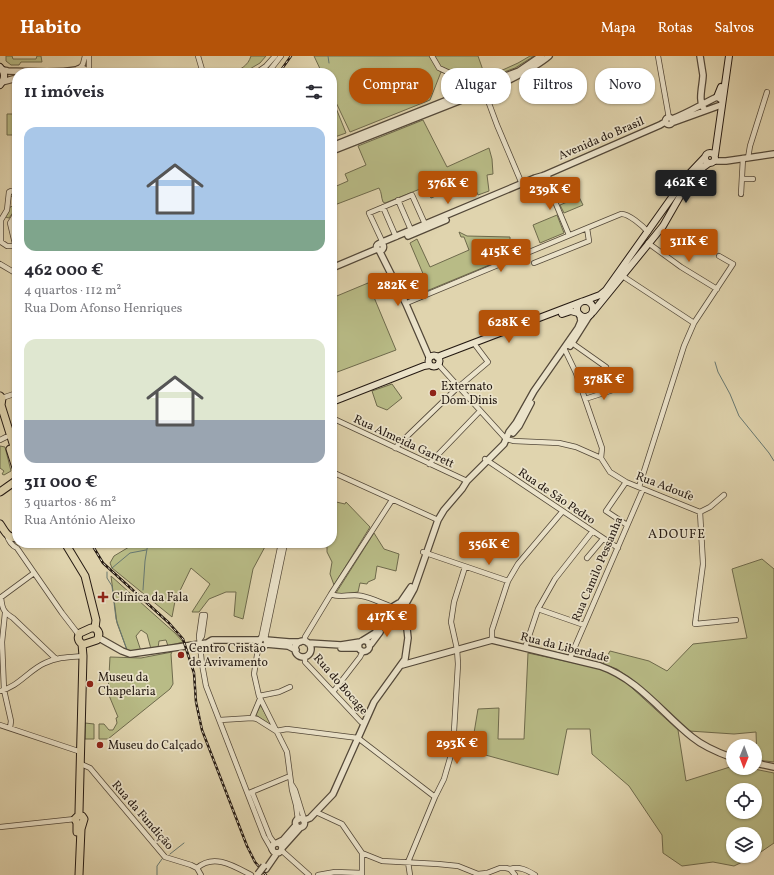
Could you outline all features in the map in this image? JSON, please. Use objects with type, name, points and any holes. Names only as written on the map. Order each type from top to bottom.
[{"type":"main road","points":[[337,400],[424,366],[434,360],[568,312],[575,311],[584,317],[591,314],[620,274],[665,222],[690,179],[711,158],[718,115],[720,112],[721,90],[726,56]]},
{"type":"main road","points":[[720,101],[724,93],[729,56]]},
{"type":"main road","points":[[1,83],[4,76],[2,69]]},
{"type":"main road","points":[[644,245],[649,231],[687,176],[711,158]]},
{"type":"main road","points":[[649,231],[653,231],[655,235]]},
{"type":"main road","points":[[337,395],[434,360],[583,302],[602,293],[620,274]]},
{"type":"main road","points":[[583,302],[591,304],[591,314]]},
{"type":"main road","points":[[579,314],[578,306],[583,302]]},
{"type":"main road","points":[[1,400],[1,406],[12,440]]},
{"type":"main road","points":[[0,416],[3,438],[12,460]]},
{"type":"main road","points":[[0,492],[12,484]]},
{"type":"main road","points":[[0,524],[7,535],[12,537]]},
{"type":"main road","points":[[68,548],[85,576],[96,620],[95,628],[98,632],[98,638],[96,641],[82,644]]},
{"type":"main road","points":[[76,875],[81,764],[83,656],[82,644],[79,641],[79,635],[80,633],[91,628],[95,628]]},
{"type":"main road","points":[[78,820],[79,875]]},
{"type":"street","points":[[79,68],[83,64],[85,56]]},
{"type":"street","points":[[89,56],[89,68]]},
{"type":"street","points":[[198,56],[202,68]]},
{"type":"street","points":[[263,68],[275,56]]},
{"type":"street","points":[[272,68],[281,56]]},
{"type":"street","points":[[432,56],[441,69]]},
{"type":"street","points":[[511,75],[541,56]]},
{"type":"street","points":[[511,78],[521,75],[549,56]]},
{"type":"street","points":[[658,56],[669,121]]},
{"type":"street","points":[[700,56],[703,75],[701,96],[705,105]]},
{"type":"street","points":[[704,56],[706,76],[705,105]]},
{"type":"street","points":[[2,69],[12,70]]},
{"type":"street","points":[[1,83],[12,80]]},
{"type":"street","points":[[742,194],[742,179],[745,158],[767,92]]},
{"type":"street","name":"Avenida do Brasil","points":[[337,266],[545,178],[705,105],[720,101]]},
{"type":"street","points":[[337,144],[441,103]]},
{"type":"street","points":[[337,149],[446,104]]},
{"type":"street","points":[[488,104],[522,184]]},
{"type":"street","points":[[711,158],[745,158],[774,154]]},
{"type":"street","points":[[545,178],[569,235]]},
{"type":"street","name":"Avenida do Brasil","points":[[337,262],[380,247],[411,230],[522,184],[545,178]]},
{"type":"street","points":[[742,179],[753,179]]},
{"type":"street","points":[[12,191],[9,192],[7,210],[1,220],[1,242],[7,246],[12,246]]},
{"type":"street","points":[[425,224],[412,194],[370,212],[380,247],[434,360],[506,439]]},
{"type":"street","points":[[398,200],[411,230]]},
{"type":"street","points":[[383,207],[396,237]]},
{"type":"street","points":[[407,303],[623,213],[649,231]]},
{"type":"street","points":[[12,220],[10,223],[12,232]]},
{"type":"street","points":[[534,263],[589,241],[587,228]]},
{"type":"street","points":[[644,245],[717,290]]},
{"type":"street","name":"Rua Camilo Pessanha","points":[[570,658],[618,548],[641,488],[684,346],[694,323],[733,264],[719,256]]},
{"type":"street","points":[[0,264],[12,271]]},
{"type":"street","points":[[620,274],[694,323]]},
{"type":"street","points":[[392,614],[396,616],[411,588],[440,509],[460,487],[476,474],[486,460],[504,444],[506,439],[511,436],[519,426],[580,324],[579,314]]},
{"type":"street","points":[[565,350],[572,343],[591,314]]},
{"type":"street","points":[[572,343],[606,367]]},
{"type":"street","points":[[395,448],[458,387],[488,362],[476,346]]},
{"type":"street","points":[[565,350],[576,373],[602,448],[601,458]]},
{"type":"street","points":[[585,399],[619,388]]},
{"type":"street","points":[[1,400],[12,395]]},
{"type":"street","points":[[429,464],[480,411]]},
{"type":"street","name":"Rua Almeida Garrett","points":[[337,420],[466,483]]},
{"type":"street","name":"Rua Adoufe","points":[[506,439],[514,441],[559,443],[576,447],[601,458],[610,472],[626,482],[700,512],[703,564],[695,624],[736,620]]},
{"type":"street","name":"Rua de São Pedro","points":[[486,460],[618,548]]},
{"type":"street","points":[[337,474],[436,519]]},
{"type":"street","points":[[626,482],[606,511],[627,525]]},
{"type":"street","points":[[700,512],[710,507],[724,495]]},
{"type":"street","points":[[296,650],[296,646],[304,642],[305,637],[331,594],[392,500]]},
{"type":"street","points":[[492,640],[492,630],[508,581],[518,564],[562,512]]},
{"type":"street","points":[[525,648],[538,609],[555,578],[592,532]]},
{"type":"street","points":[[7,535],[12,544]]},
{"type":"street","points":[[587,558],[603,539]]},
{"type":"street","points":[[19,548],[34,573],[79,635]]},
{"type":"street","points":[[262,641],[280,548]]},
{"type":"street","points":[[259,875],[277,849],[297,827],[304,824],[296,790],[292,785],[287,752],[260,698],[254,674],[258,649],[262,641],[284,548]]},
{"type":"street","points":[[424,553],[508,581]]},
{"type":"street","points":[[410,875],[408,862],[444,779],[453,748],[457,707],[458,664],[457,649],[451,622],[454,602],[465,567]]},
{"type":"street","points":[[34,573],[0,597],[1,608],[56,659]]},
{"type":"street","points":[[331,594],[336,597],[350,594],[363,596],[390,606]]},
{"type":"street","points":[[98,638],[130,654],[200,642],[212,644],[262,641],[304,642],[361,645],[368,649],[369,645],[392,614],[394,606],[402,607]]},
{"type":"street","points":[[302,820],[310,818],[333,794],[374,702],[405,659],[408,638],[402,607]]},
{"type":"street","points":[[538,609],[584,625]]},
{"type":"street","points":[[5,613],[2,642],[2,690],[11,721],[10,728]]},
{"type":"street","points":[[311,648],[361,645],[375,633],[392,614]]},
{"type":"street","name":"Rua da Liberdade","points":[[402,665],[492,640],[600,666],[624,677],[693,738],[726,755]]},
{"type":"street","points":[[262,641],[288,646],[296,650],[299,655],[305,656],[310,653],[311,648]]},
{"type":"street","points":[[200,642],[206,686],[250,793],[270,837],[277,849],[309,875]]},
{"type":"street","points":[[304,642],[311,648]]},
{"type":"street","points":[[333,692],[360,656],[361,645]]},
{"type":"street","points":[[2,690],[15,684],[46,662],[56,659],[83,656]]},
{"type":"street","name":"Rua do Bocage","points":[[305,656],[305,662],[364,723]]},
{"type":"street","points":[[405,659],[413,662]]},
{"type":"street","points":[[260,698],[290,687]]},
{"type":"street","points":[[252,718],[260,698]]},
{"type":"street","points":[[220,720],[252,718],[258,719],[276,731],[287,728],[358,738],[435,797]]},
{"type":"street","points":[[0,725],[81,752]]},
{"type":"street","name":"Rua da Fundição","points":[[81,764],[90,768],[165,857],[197,868]]},
{"type":"street","points":[[762,764],[774,767]]},
{"type":"street","points":[[250,793],[290,776]]},
{"type":"street","points":[[316,812],[342,824],[362,853],[382,862],[408,862],[458,866],[478,874],[487,873],[500,868],[510,869],[516,867],[527,870],[535,875]]},
{"type":"street","points":[[0,827],[78,820]]},
{"type":"street","points":[[318,875],[346,871],[362,874],[362,853]]},
{"type":"street","points":[[201,875],[197,868],[204,863],[220,861],[251,875]]},
{"type":"street","points":[[510,869],[515,875]]},
{"type":"green space","points":[[6,56],[12,56],[13,59],[36,59],[37,56],[41,56],[42,62],[21,62],[19,65],[11,65],[6,61]]},
{"type":"green space","points":[[251,56],[266,56],[260,63],[252,68],[241,68]]},
{"type":"green space","points":[[314,56],[478,56],[482,68],[441,68],[441,72],[433,92],[433,68],[349,68],[349,104],[420,104],[350,132],[337,105],[337,68],[320,68]]},
{"type":"green space","points":[[530,56],[534,56],[515,68],[511,69],[511,68],[507,68]]},
{"type":"green space","points":[[337,110],[346,133],[337,136]]},
{"type":"green space","points":[[7,114],[12,114],[12,135],[7,135]]},
{"type":"green space","points":[[423,120],[447,167],[489,148],[492,159],[493,174],[487,175],[489,191],[478,195],[472,181],[431,198],[425,187],[385,203],[383,202],[379,188],[337,204],[337,186],[348,181],[345,174],[366,165],[358,146]]},
{"type":"green space","points":[[579,197],[583,205],[564,213],[560,205]]},
{"type":"green space","points":[[12,206],[12,214],[9,218],[5,217],[8,213],[10,207]]},
{"type":"green space","points":[[557,215],[564,233],[540,243],[533,225]]},
{"type":"green space","points":[[459,232],[467,236],[510,237],[510,241],[516,254],[412,297],[407,295],[403,285],[424,276],[410,243],[417,239],[430,267],[469,250],[464,237],[461,237]]},
{"type":"green space","points":[[368,283],[396,350],[337,372],[337,296]]},
{"type":"green space","points":[[392,384],[402,398],[387,410],[377,406],[372,391]]},
{"type":"green space","points":[[0,446],[5,447],[11,471],[4,475],[2,474],[4,471],[0,468]]},
{"type":"green space","points":[[337,502],[345,504],[346,502],[370,527],[334,585],[330,574],[332,562],[327,552],[327,548],[337,548]]},
{"type":"green space","points":[[374,533],[384,549],[399,554],[396,571],[377,566],[375,579],[367,584],[360,583],[358,592],[338,595],[336,593]]},
{"type":"green space","points":[[127,548],[264,548],[253,569],[243,619],[234,616],[236,592],[226,592],[209,599],[199,612],[192,612],[210,584],[191,568],[175,601],[172,617],[112,568],[110,563],[114,556]]},
{"type":"green space","points":[[762,559],[774,569],[774,762],[762,761],[762,739],[756,739],[756,732],[734,734],[689,731],[634,681],[617,669],[603,664],[610,651],[649,661],[667,671],[693,644],[747,638],[732,569]]},
{"type":"green space","points":[[111,576],[175,633],[183,642],[168,646],[166,640],[159,641],[158,648],[151,649],[147,634],[141,630],[136,636],[141,651],[131,652],[127,650],[117,623]]},
{"type":"green space","points":[[172,652],[173,684],[170,689],[108,739],[99,739],[99,724],[104,724],[109,730],[113,730],[117,723],[116,718],[118,717],[108,693],[110,657],[141,658]]},
{"type":"green space","points":[[528,653],[602,669],[620,677],[678,730],[686,781],[726,768],[726,775],[762,775],[762,771],[774,773],[774,843],[762,851],[762,827],[726,827],[726,863],[740,863],[734,866],[713,862],[682,866],[663,853],[662,835],[629,786],[592,754],[590,729],[567,729],[558,775],[471,751],[478,709],[499,708],[498,739],[524,739]]},
{"type":"green space","points":[[261,706],[272,726],[256,715]]},
{"type":"green space","points":[[85,723],[94,724],[94,739],[85,739]]},
{"type":"waterway","points":[[328,56],[329,63]]},
{"type":"waterway","points":[[715,362],[718,372],[730,394],[739,416],[774,461]]},
{"type":"waterway","points":[[143,590],[147,548]]},
{"type":"waterway","points":[[112,568],[130,553],[146,550]]},
{"type":"waterway","points":[[107,572],[107,578],[112,586],[116,619],[127,650]]},
{"type":"waterway","points":[[170,854],[184,843]]},
{"type":"waterway","points":[[157,875],[157,866],[162,859]]},
{"type":"railway","points":[[283,68],[291,56]]},
{"type":"railway","points":[[94,548],[103,563],[169,623],[183,639],[194,673],[196,702],[202,730],[247,846],[255,862],[266,875]]},
{"type":"place","name":"Externato Dom Dinis","points":[[433,393]]},
{"type":"place","name":"Clínica da Fala","points":[[103,597]]},
{"type":"place","name":"Centro Cristão de Avivamento","points":[[181,655]]},
{"type":"place","name":"Museu da Chapelaria","points":[[90,684]]},
{"type":"place","name":"Museu do Calçado","points":[[100,745]]},
{"type":"district","name":"ADOUFE","points":[[677,533]]}]
